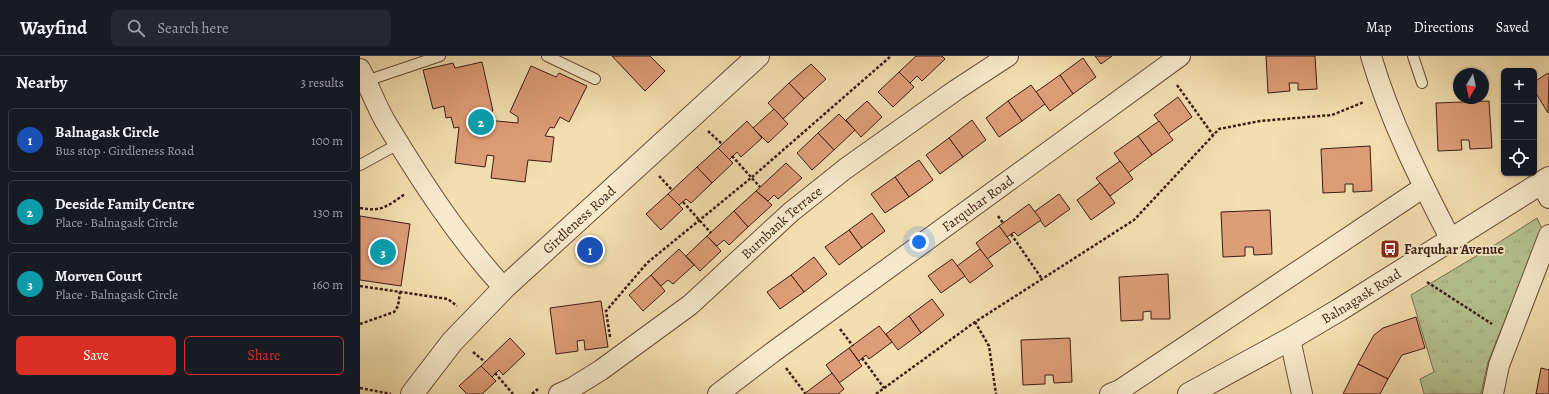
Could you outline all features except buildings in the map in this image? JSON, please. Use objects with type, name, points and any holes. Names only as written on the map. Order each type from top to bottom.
[{"type":"street","name":"Girdleness Road","points":[[412,394],[454,339],[504,288],[758,56]]},
{"type":"street","name":"Burnbank Terrace","points":[[551,390],[572,388],[600,370],[690,305],[791,212],[845,169],[956,90],[1008,56]]},
{"type":"street","points":[[1371,56],[1394,124],[1451,240]]},
{"type":"street","name":"Farquhar Road","points":[[718,394],[773,352],[1172,61]]},
{"type":"street","points":[[363,75],[385,120],[424,182],[480,262],[504,288]]},
{"type":"street","name":"Balnagask Road","points":[[1189,394],[1290,339],[1408,268],[1451,240],[1546,186]]},
{"type":"street","points":[[1110,394],[1120,390],[1424,187]]},
{"type":"street","points":[[1493,394],[1499,365],[1549,235]]},
{"type":"street","points":[[1290,339],[1302,394]]},
{"type":"lane","points":[[363,75],[440,56]]},
{"type":"lane","points":[[547,56],[595,79]]},
{"type":"lane","points":[[1413,56],[1422,84]]},
{"type":"lane","points":[[360,165],[400,143]]},
{"type":"path","points":[[610,339],[606,311],[646,262],[751,178],[891,56]]},
{"type":"path","points":[[1172,61],[1213,135]]},
{"type":"path","points":[[876,394],[975,322],[1134,220],[1219,129],[1260,121],[1332,115],[1384,94]]},
{"type":"path","points":[[732,156],[760,187]]},
{"type":"path","points":[[360,208],[378,210],[424,182]]},
{"type":"path","points":[[683,202],[711,233]]},
{"type":"path","points":[[1011,234],[1042,279]]},
{"type":"path","points":[[1408,268],[1510,336]]},
{"type":"path","points":[[360,286],[448,299],[460,309]]},
{"type":"path","points":[[360,324],[394,312],[398,306],[400,292]]},
{"type":"path","points":[[975,322],[989,346],[996,394]]},
{"type":"path","points":[[773,352],[805,393]]},
{"type":"path","points":[[862,358],[884,388]]},
{"type":"path","points":[[495,373],[513,394]]},
{"type":"path","points":[[360,388],[393,394]]},
{"type":"path","points":[[532,394],[551,390]]},
{"type":"green space","points":[[1537,218],[1542,229],[1488,362],[1481,394],[1424,394],[1420,379],[1434,372],[1411,295]]},
{"type":"place","name":"Deeside Family Centre","points":[[481,122]]},
{"type":"place","name":"Farquhar Avenue","points":[[1390,249]]},
{"type":"place","name":"Balnagask Circle","points":[[590,250]]},
{"type":"place","name":"Morven Court","points":[[383,252]]}]
